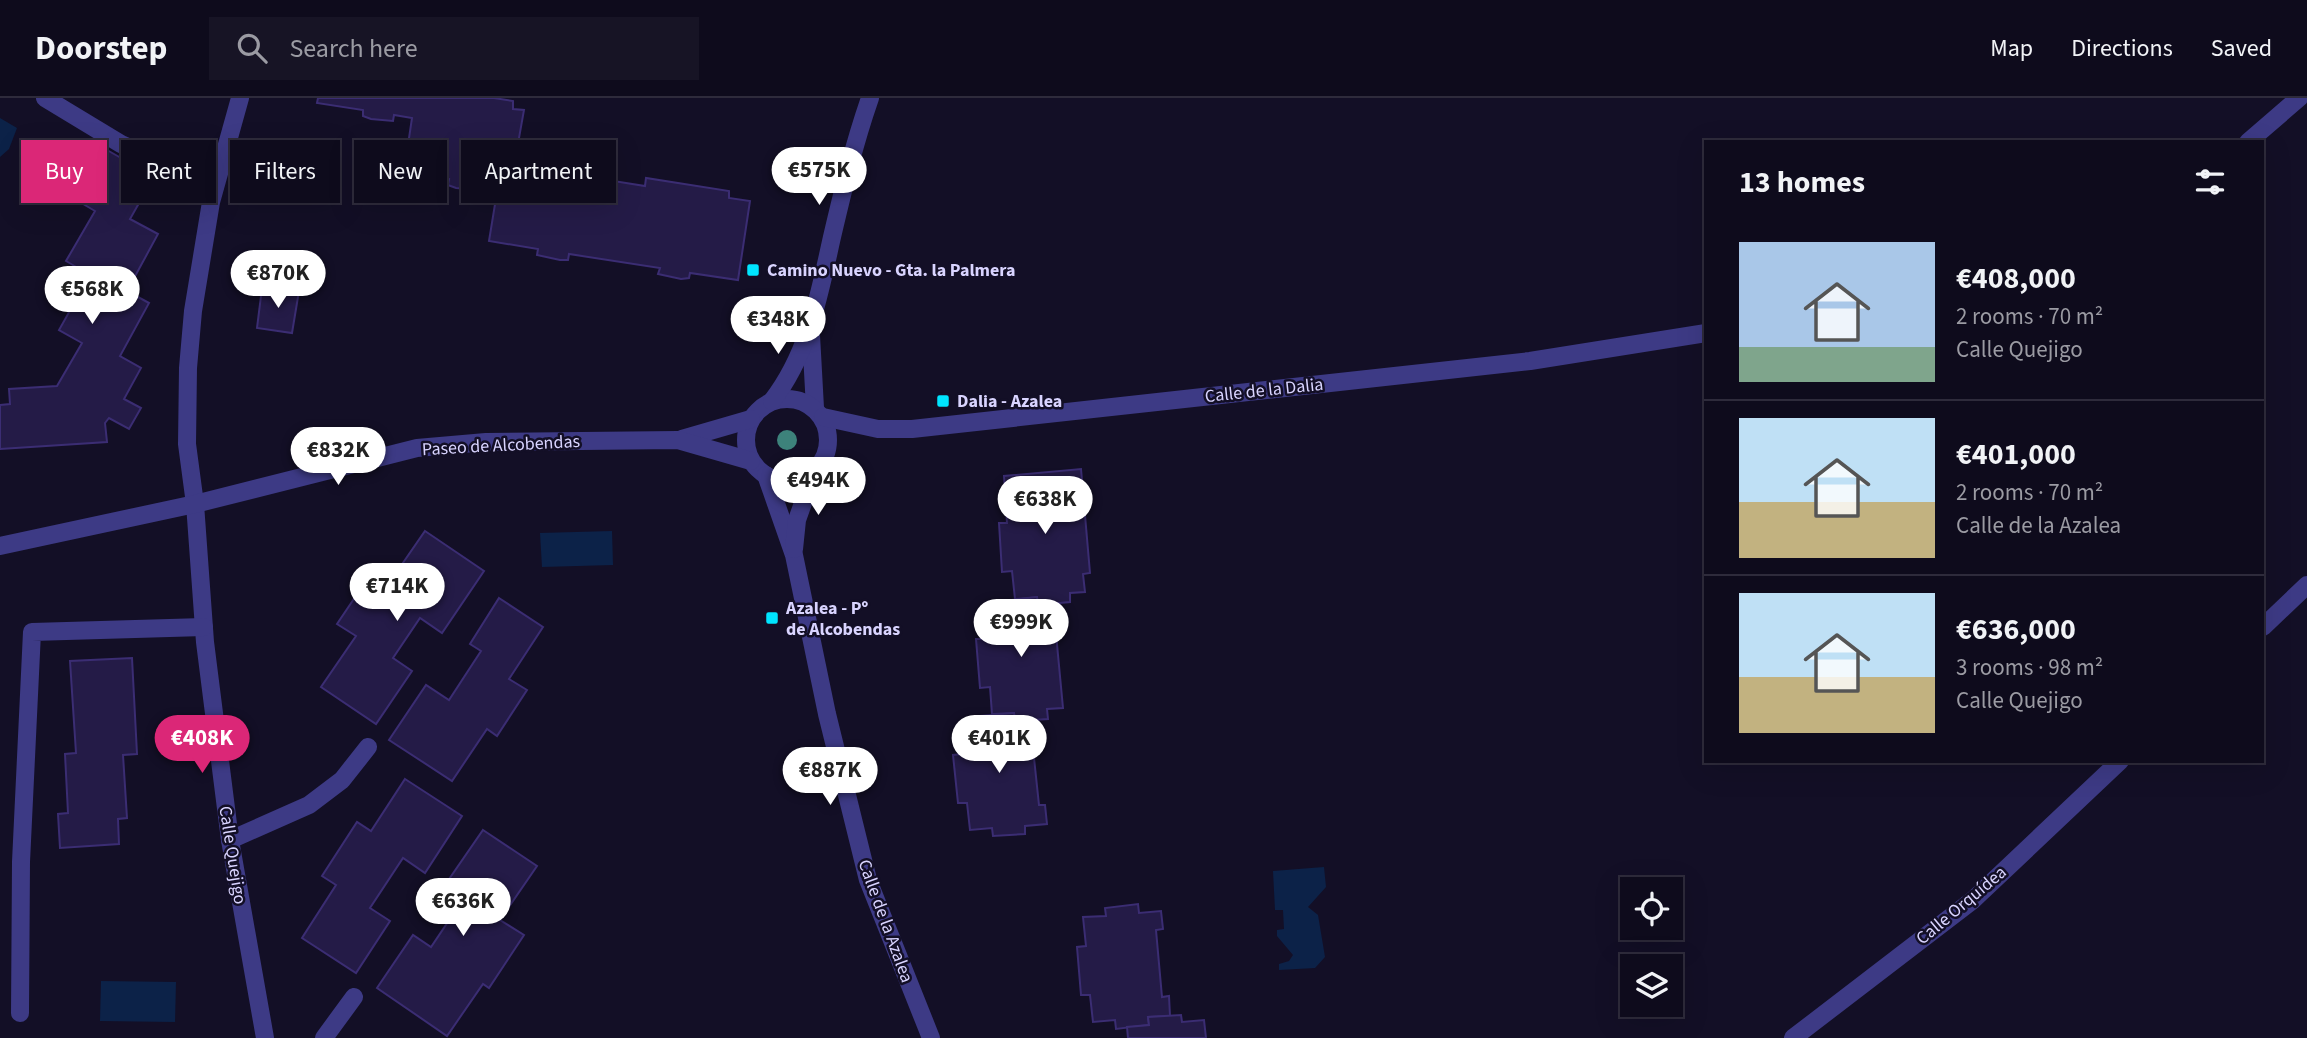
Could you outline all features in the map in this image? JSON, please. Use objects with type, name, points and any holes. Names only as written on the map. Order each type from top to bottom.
[{"type":"street","points":[[45,98],[121,144]]},
{"type":"street","name":"Calle Quejigo","points":[[216,182],[240,98]]},
{"type":"street","points":[[772,401],[794,368],[811,328],[853,148],[870,98]]},
{"type":"street","points":[[2250,140],[2300,98]]},
{"type":"street","name":"Calle Quejigo","points":[[212,203],[193,311],[188,368],[187,444],[195,504],[204,627],[230,841],[265,1038]]},
{"type":"street","points":[[811,328],[819,413],[829,443],[825,458],[814,472],[792,481],[766,475],[751,461],[746,441],[751,419],[761,407],[772,401],[792,399],[819,413]]},
{"type":"street","name":"Calle de la Dalia","points":[[819,413],[878,429],[912,429],[1530,361],[1704,333]]},
{"type":"street","name":"Paseo de Alcobendas","points":[[0,546],[195,504],[417,449],[486,442],[678,440],[751,419]]},
{"type":"street","name":"Paseo de Alcobendas","points":[[678,440],[751,461]]},
{"type":"street","name":"Calle de la Azalea","points":[[794,555],[797,520],[814,472]]},
{"type":"street","name":"Calle de la Azalea","points":[[766,475],[794,555],[827,714],[868,880],[931,1038]]},
{"type":"street","points":[[2264,626],[2307,585]]},
{"type":"street","points":[[20,1013],[21,862],[32,632],[204,627]]},
{"type":"street","points":[[230,841],[309,805],[342,780],[368,747]]},
{"type":"street","name":"Calle Orquídea","points":[[1793,1038],[1973,900],[2118,763]]},
{"type":"street","points":[[324,1038],[354,997]]},
{"type":"water","points":[[0,118],[17,128],[9,149],[0,157]]},
{"type":"water","points":[[612,531],[613,565],[542,567],[540,533]]},
{"type":"water","points":[[1324,867],[1326,887],[1308,907],[1318,915],[1325,957],[1315,968],[1279,970],[1279,964],[1289,961],[1293,955],[1277,936],[1277,930],[1284,929],[1283,910],[1275,910],[1273,871]]},
{"type":"water","points":[[101,981],[176,982],[175,1022],[100,1021]]},
{"type":"building","points":[[318,98],[494,98],[513,101],[513,109],[524,110],[519,140],[461,140],[461,188],[448,185],[447,140],[409,140],[412,118],[394,115],[393,121],[371,119],[363,116],[363,110],[317,103]]},
{"type":"building","points":[[107,150],[121,158],[121,203],[139,203],[130,219],[158,234],[127,291],[149,303],[120,356],[141,368],[124,399],[141,408],[129,429],[109,418],[105,423],[107,442],[0,449],[0,405],[10,404],[9,389],[57,386],[82,343],[59,330],[90,275],[66,261],[95,211],[81,203],[107,203]]},
{"type":"building","points":[[646,178],[729,191],[729,198],[750,201],[738,280],[690,273],[689,278],[681,279],[658,274],[660,268],[569,254],[568,260],[560,260],[537,255],[538,249],[489,241],[495,203],[616,203],[616,181],[645,186]]},
{"type":"building","points":[[262,288],[299,291],[292,333],[257,328]]},
{"type":"building","points":[[1081,469],[1090,573],[1083,574],[1085,592],[1070,593],[1070,602],[1038,605],[1037,597],[1015,599],[1012,571],[1002,572],[999,523],[1007,523],[1004,476]]},
{"type":"building","points":[[425,531],[484,571],[442,633],[420,618],[393,658],[412,671],[376,724],[321,687],[356,636],[337,624],[370,575],[387,586]]},
{"type":"building","points":[[1037,597],[1038,605],[1060,603],[1062,622],[1055,623],[1063,708],[1047,709],[1048,719],[1015,721],[1014,713],[992,714],[990,687],[980,688],[976,639],[985,639],[983,610],[1004,608],[1004,601]]},
{"type":"building","points":[[499,598],[543,627],[509,679],[527,690],[497,736],[487,729],[452,781],[389,740],[426,685],[449,700],[481,651],[470,644]]},
{"type":"building","points":[[132,658],[137,754],[123,755],[127,818],[118,819],[119,844],[60,848],[58,814],[68,813],[65,754],[76,753],[70,661]]},
{"type":"building","points":[[1014,713],[1015,721],[1038,720],[1039,738],[1032,739],[1039,805],[1045,805],[1047,824],[1025,826],[1025,834],[993,836],[992,828],[970,830],[967,803],[958,803],[953,755],[962,754],[960,726],[983,724],[981,716]]},
{"type":"building","points":[[405,779],[462,816],[425,873],[403,858],[370,908],[390,921],[356,973],[302,938],[336,885],[322,876],[357,822],[371,831]]},
{"type":"building","points":[[483,830],[537,866],[500,920],[524,935],[489,988],[483,984],[447,1036],[377,988],[413,935],[431,947],[464,898],[445,885]]},
{"type":"building","points":[[1138,904],[1139,913],[1161,911],[1163,929],[1156,930],[1162,997],[1169,996],[1170,1016],[1148,1017],[1149,1025],[1116,1029],[1115,1020],[1093,1022],[1090,995],[1081,995],[1077,947],[1086,946],[1083,917],[1106,916],[1105,908]]},
{"type":"building","points":[[1181,1015],[1182,1022],[1204,1020],[1206,1038],[1128,1038],[1127,1027],[1149,1025],[1148,1017]]},
{"type":"place","name":"Camino Nuevo - Gta. la Palmera","points":[[753,270]]},
{"type":"place","name":"Dalia - Azalea","points":[[943,401]]},
{"type":"place","name":"Azalea - Pº de Alcobendas","points":[[772,618]]}]
